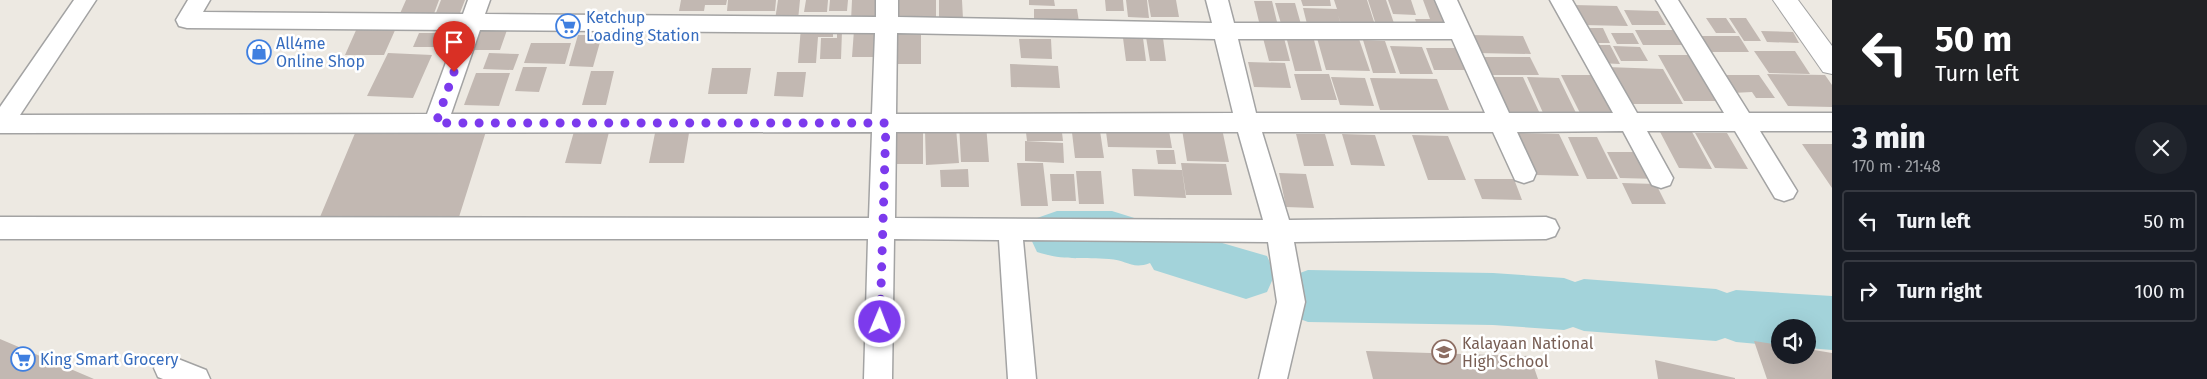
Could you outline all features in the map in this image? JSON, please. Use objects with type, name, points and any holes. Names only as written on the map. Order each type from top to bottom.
[{"type":"street","points":[[85,0],[1,124],[1832,122]]},
{"type":"street","points":[[199,0],[187,20],[887,24],[1224,31],[1460,31]]},
{"type":"street","points":[[436,123],[479,0]]},
{"type":"street","points":[[878,379],[881,228],[886,123],[887,0]]},
{"type":"street","points":[[1217,0],[1247,123],[1279,231],[1291,302],[1273,379]]},
{"type":"street","points":[[1446,0],[1524,173]]},
{"type":"street","points":[[1562,0],[1661,178]]},
{"type":"street","points":[[1667,0],[1784,191]]},
{"type":"street","points":[[1786,0],[1832,65]]},
{"type":"street","points":[[0,228],[881,228],[1279,231],[1546,228]]},
{"type":"street","points":[[1011,241],[1022,379]]},
{"type":"street","points":[[168,368],[196,379]]},
{"type":"building","points":[[406,0],[439,0],[432,19],[398,18]]},
{"type":"building","points":[[441,0],[465,0],[458,18],[434,18]]},
{"type":"building","points":[[681,0],[727,0],[726,5],[705,5],[704,11],[679,11]]},
{"type":"building","points":[[728,0],[776,0],[775,11],[727,11]]},
{"type":"building","points":[[778,0],[800,0],[798,20],[775,20]]},
{"type":"building","points":[[806,0],[828,0],[827,12],[804,12]]},
{"type":"building","points":[[830,0],[848,0],[847,11],[829,11]]},
{"type":"building","points":[[852,0],[877,0],[877,21],[851,21]]},
{"type":"building","points":[[893,0],[936,0],[936,23],[892,22]]},
{"type":"building","points":[[939,0],[962,0],[963,19],[939,19]]},
{"type":"building","points":[[1029,0],[1054,0],[1055,6],[1029,5]]},
{"type":"building","points":[[1105,0],[1123,0],[1124,11],[1106,11]]},
{"type":"building","points":[[1126,0],[1147,0],[1149,18],[1128,17]]},
{"type":"building","points":[[1148,0],[1176,0],[1179,17],[1151,17]]},
{"type":"building","points":[[1301,0],[1330,0],[1331,6],[1303,6]]},
{"type":"building","points":[[1334,0],[1367,0],[1376,28],[1342,27],[1338,15],[1342,28],[1308,28],[1303,8],[1337,9]]},
{"type":"building","points":[[1368,0],[1386,0],[1395,26],[1376,25]]},
{"type":"building","points":[[1388,0],[1411,0],[1416,15],[1393,14]]},
{"type":"building","points":[[1423,0],[1442,0],[1453,29],[1418,28],[1415,19],[1430,19]]},
{"type":"building","points":[[1254,1],[1272,1],[1278,26],[1260,26]]},
{"type":"building","points":[[1275,3],[1295,3],[1302,28],[1282,27]]},
{"type":"building","points":[[1573,5],[1617,6],[1628,26],[1583,25]]},
{"type":"building","points":[[1034,9],[1077,9],[1079,22],[1034,21]]},
{"type":"building","points":[[1624,10],[1658,11],[1666,25],[1632,25]]},
{"type":"building","points":[[1706,18],[1726,18],[1736,33],[1716,33]]},
{"type":"building","points":[[1729,18],[1746,18],[1761,41],[1744,41]]},
{"type":"building","points":[[801,27],[833,27],[833,37],[818,37],[816,63],[798,63]]},
{"type":"building","points":[[357,28],[396,28],[384,55],[345,55]]},
{"type":"building","points":[[1581,28],[1603,28],[1610,43],[1588,43]]},
{"type":"building","points":[[479,30],[507,30],[500,50],[472,50]]},
{"type":"building","points":[[854,30],[880,30],[879,57],[852,57]]},
{"type":"building","points":[[1635,30],[1684,30],[1692,45],[1643,45]]},
{"type":"building","points":[[837,31],[842,31],[841,59],[820,59],[821,38],[837,38]]},
{"type":"building","points":[[1761,31],[1793,32],[1799,43],[1767,42]]},
{"type":"building","points":[[419,33],[441,33],[435,47],[413,47]]},
{"type":"building","points":[[894,33],[921,33],[921,64],[893,64]]},
{"type":"building","points":[[1611,33],[1633,33],[1639,44],[1617,44]]},
{"type":"building","points":[[578,35],[602,35],[593,67],[569,66]]},
{"type":"building","points":[[1469,35],[1523,36],[1531,54],[1476,53]]},
{"type":"building","points":[[1692,36],[1739,36],[1749,52],[1702,52]]},
{"type":"building","points":[[1146,37],[1163,38],[1166,61],[1150,61]]},
{"type":"building","points":[[1123,38],[1143,38],[1146,61],[1126,61]]},
{"type":"building","points":[[1263,38],[1284,38],[1290,61],[1269,61]]},
{"type":"building","points":[[1317,38],[1359,39],[1370,71],[1326,70]]},
{"type":"building","points":[[1019,39],[1051,39],[1052,59],[1021,58]]},
{"type":"building","points":[[1287,40],[1314,40],[1322,71],[1295,71]]},
{"type":"building","points":[[1363,40],[1385,41],[1396,73],[1373,73]]},
{"type":"building","points":[[531,43],[571,43],[565,64],[524,63]]},
{"type":"building","points":[[1588,45],[1610,45],[1620,64],[1598,63]]},
{"type":"building","points":[[1390,46],[1422,47],[1433,74],[1400,74]]},
{"type":"building","points":[[1613,46],[1640,47],[1648,61],[1621,61]]},
{"type":"building","points":[[1426,48],[1465,48],[1475,70],[1434,70]]},
{"type":"building","points":[[1754,51],[1795,51],[1810,74],[1769,73]]},
{"type":"building","points":[[388,53],[432,55],[413,98],[367,96]]},
{"type":"building","points":[[489,53],[519,54],[513,70],[483,69]]},
{"type":"building","points":[[1658,55],[1691,55],[1718,101],[1684,101]]},
{"type":"building","points":[[1482,57],[1530,57],[1539,75],[1490,75]]},
{"type":"building","points":[[1248,62],[1285,63],[1291,88],[1254,87]]},
{"type":"building","points":[[1010,64],[1058,66],[1060,88],[1011,87]]},
{"type":"building","points":[[523,67],[547,67],[539,92],[515,91]]},
{"type":"building","points":[[1606,67],[1663,69],[1683,104],[1626,104]]},
{"type":"building","points":[[712,68],[751,68],[747,94],[708,94]]},
{"type":"building","points":[[591,71],[614,71],[606,105],[582,105]]},
{"type":"building","points":[[777,72],[806,72],[803,97],[774,96]]},
{"type":"building","points":[[476,73],[510,73],[499,106],[464,105]]},
{"type":"building","points":[[1294,74],[1329,74],[1337,100],[1301,100]]},
{"type":"building","points":[[1767,74],[1825,75],[1832,85],[1832,107],[1788,106]]},
{"type":"building","points":[[1561,75],[1597,75],[1619,117],[1582,117]]},
{"type":"building","points":[[1721,75],[1759,75],[1775,98],[1756,98],[1752,92],[1732,93]]},
{"type":"building","points":[[1331,77],[1365,78],[1374,106],[1340,105]]},
{"type":"building","points":[[1489,77],[1523,77],[1541,116],[1505,115]]},
{"type":"building","points":[[1527,77],[1559,78],[1577,115],[1544,115]]},
{"type":"building","points":[[1370,78],[1437,79],[1449,110],[1380,110]]},
{"type":"building","points":[[1181,123],[1221,124],[1229,162],[1187,161]]},
{"type":"building","points":[[959,124],[986,124],[989,162],[961,162]]},
{"type":"building","points":[[1025,124],[1061,124],[1063,141],[1027,141]]},
{"type":"building","points":[[1071,124],[1099,124],[1104,158],[1075,158]]},
{"type":"building","points":[[1105,124],[1168,125],[1172,148],[1108,147]]},
{"type":"building","points":[[488,125],[459,217],[320,217],[358,126]]},
{"type":"building","points":[[575,128],[610,128],[601,164],[565,163]]},
{"type":"building","points":[[956,128],[959,163],[926,165],[925,130]]},
{"type":"building","points":[[1659,130],[1691,130],[1712,169],[1679,168]]},
{"type":"building","points":[[655,133],[689,133],[684,163],[649,163]]},
{"type":"building","points":[[887,133],[923,133],[923,164],[887,164]]},
{"type":"building","points":[[1518,133],[1559,134],[1579,176],[1536,175]]},
{"type":"building","points":[[1695,133],[1727,133],[1748,169],[1715,168]]},
{"type":"building","points":[[1296,134],[1325,134],[1334,166],[1304,166]]},
{"type":"building","points":[[1342,134],[1375,135],[1385,166],[1351,165]]},
{"type":"building","points":[[1412,135],[1448,136],[1466,180],[1428,180]]},
{"type":"building","points":[[1568,137],[1597,137],[1618,179],[1587,179]]},
{"type":"building","points":[[1025,141],[1063,143],[1064,163],[1025,161]]},
{"type":"building","points":[[1802,144],[1832,144],[1832,188]]},
{"type":"building","points":[[1156,150],[1174,150],[1176,164],[1158,164]]},
{"type":"building","points":[[1607,152],[1644,152],[1658,179],[1620,178]]},
{"type":"building","points":[[1017,163],[1043,163],[1048,206],[1021,206]]},
{"type":"building","points":[[1181,163],[1226,164],[1232,195],[1186,195]]},
{"type":"building","points":[[968,169],[969,187],[941,187],[940,170]]},
{"type":"building","points":[[1132,169],[1182,170],[1186,198],[1134,196]]},
{"type":"building","points":[[1076,171],[1101,171],[1104,204],[1079,204]]},
{"type":"building","points":[[1279,173],[1306,174],[1314,208],[1286,207]]},
{"type":"building","points":[[1050,174],[1074,174],[1076,201],[1052,201]]},
{"type":"building","points":[[1474,179],[1514,179],[1522,200],[1482,199]]},
{"type":"building","points":[[1622,183],[1656,184],[1666,204],[1632,204]]},
{"type":"building","name":"King Smart Grocery","points":[[0,339],[94,379],[0,379]]},
{"type":"building","points":[[1754,341],[1771,344],[1771,364],[1816,364],[1816,350],[1832,353],[1832,379],[1767,379]]},
{"type":"building","points":[[1366,351],[1530,356],[1538,379],[1373,379]]},
{"type":"building","points":[[1655,360],[1735,378],[1735,379],[1658,379]]},
{"type":"waterway","points":[[1057,235],[1112,235],[1140,243]]},
{"type":"waterway","points":[[1174,253],[1246,274]]},
{"type":"waterway","points":[[1308,296],[1493,299],[1564,304]]},
{"type":"waterway","points":[[1584,305],[1716,315]]},
{"type":"waterway","points":[[1736,316],[1832,323]]},
{"type":"place","name":"Ketchup Loading Station","points":[[568,26]]},
{"type":"place","name":"All4me Online Shop","points":[[259,52]]},
{"type":"place","name":"Kalayaan National High School","points":[[1444,352]]},
{"type":"place","name":"King Smart Grocery","points":[[23,359]]},
{"type":"route","points":[[454,72],[436,123],[886,123],[881,228],[880,322]]}]
